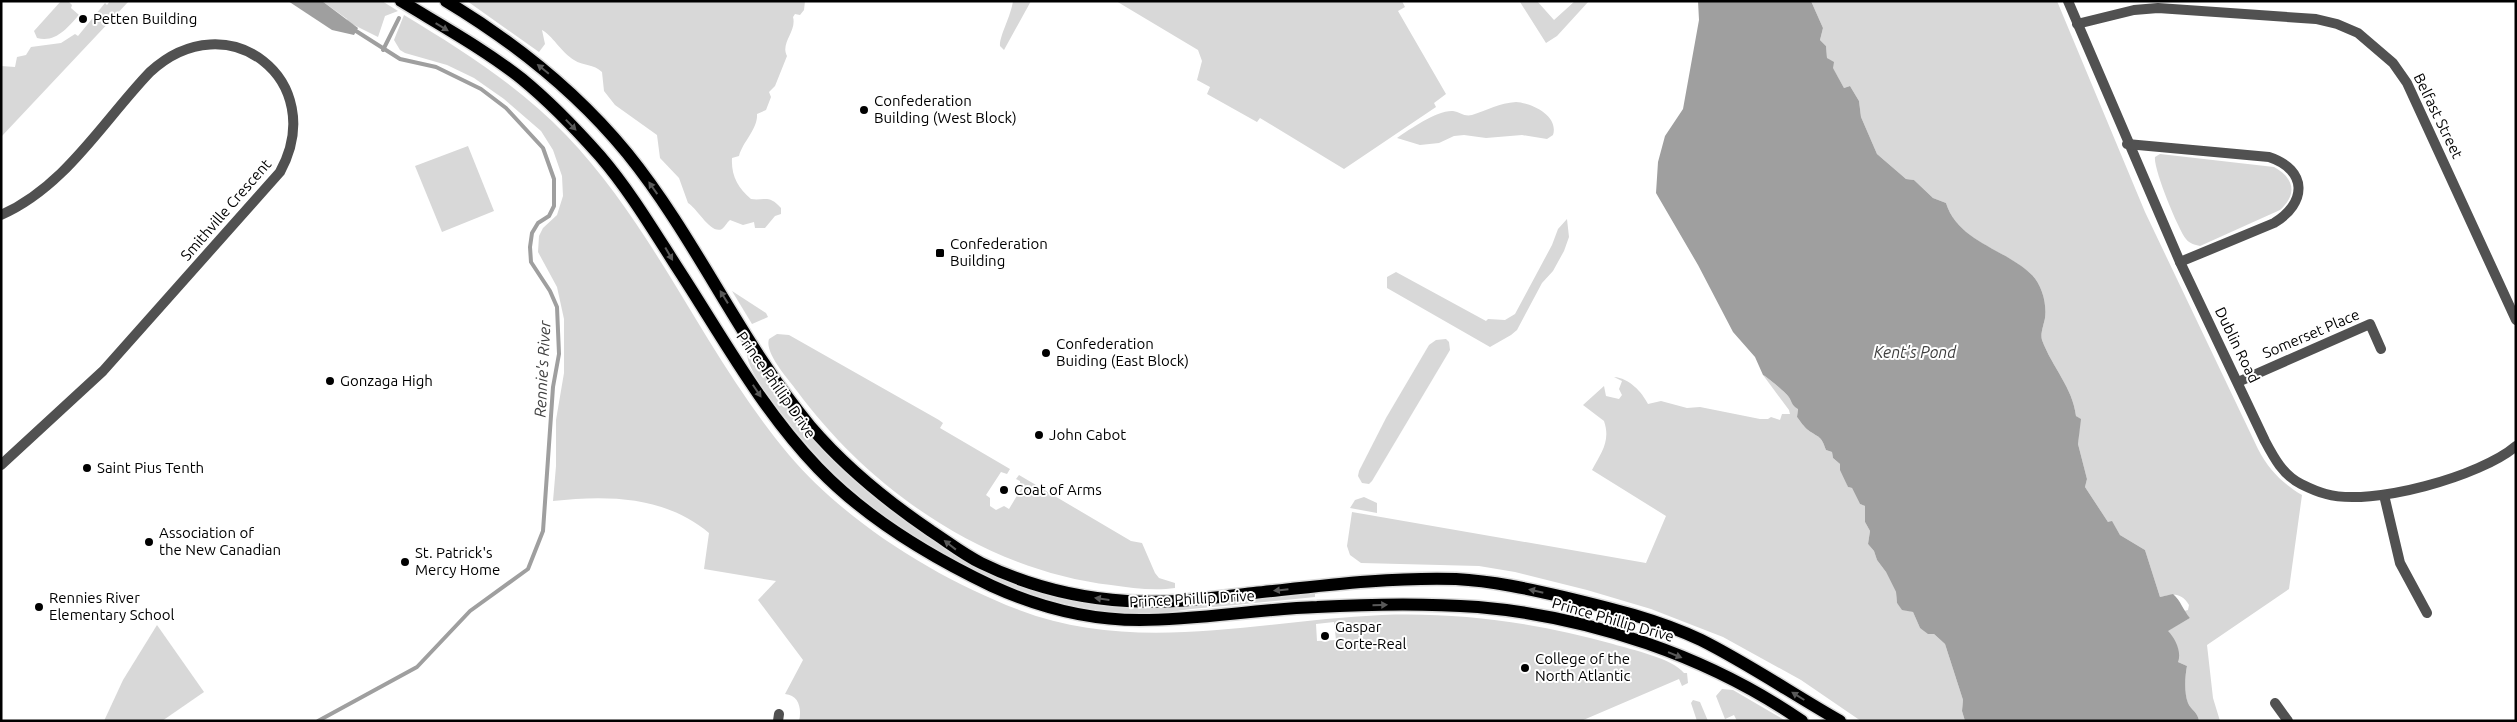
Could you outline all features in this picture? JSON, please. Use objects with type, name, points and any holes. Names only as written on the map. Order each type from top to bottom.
[{"type":"main road","name":"Prince Phillip Drive","points":[[401,1],[524,80],[564,118],[603,160],[631,197],[755,388],[808,457],[837,486],[885,524],[916,546],[966,573],[996,588],[1043,605],[1084,614],[1135,620],[1318,607],[1405,604],[1481,607],[1537,615],[1602,630],[1680,657],[1746,686],[1802,721]]},
{"type":"main road","name":"Prince Phillip Drive","points":[[446,1],[522,52],[566,88],[602,123],[628,154],[670,213],[759,354],[809,424],[865,481],[914,520],[967,556],[1033,583],[1081,595],[1127,601],[1185,601],[1330,585],[1454,579],[1507,584],[1591,604],[1684,633],[1761,672],[1840,721]]},
{"type":"street","name":"Dublin Road","points":[[2068,1],[2127,144],[2180,262],[2276,463],[2299,483],[2327,494],[2354,496],[2384,495],[2453,478],[2507,454],[2516,446]]},
{"type":"street","name":"Belfast Street","points":[[2077,24],[2134,10],[2187,9],[2316,19],[2337,24],[2358,34],[2393,63],[2408,83],[2516,320]]},
{"type":"street","name":"Smithville Crescent","points":[[1,215],[41,192],[62,172],[150,72],[163,59],[179,50],[210,43],[223,43],[244,50],[267,64],[284,86],[293,115],[293,144],[280,172],[103,371],[1,464]]},
{"type":"street","points":[[2127,144],[2269,157],[2282,161],[2292,170],[2298,181],[2299,193],[2295,204],[2287,215],[2274,223],[2180,262]]},
{"type":"street","name":"Somerset Place","points":[[2238,382],[2370,324],[2381,349]]},
{"type":"street","points":[[2384,495],[2400,563],[2427,613]]},
{"type":"street","points":[[2274,703],[2288,721]]},
{"type":"shaded area","points":[[61,1],[68,1],[72,5],[71,8],[79,15],[61,33],[50,38],[37,38],[34,31]]},
{"type":"shaded area","points":[[110,1],[129,1],[1,137],[1,66],[15,67],[17,57],[26,55],[31,47],[61,43],[75,34],[78,36],[105,3],[107,5]]},
{"type":"shaded area","points":[[322,1],[382,1],[398,11],[385,16],[378,37],[348,22],[347,19]]},
{"type":"shaded area","points":[[467,1],[805,1],[804,10],[800,15],[795,14],[793,17],[793,27],[785,51],[787,56],[775,86],[769,92],[771,97],[766,110],[757,114],[753,130],[739,156],[732,158],[734,176],[742,190],[751,199],[773,201],[781,208],[781,214],[775,216],[765,228],[755,228],[754,222],[743,225],[730,220],[722,229],[713,228],[688,203],[679,178],[660,158],[657,135],[615,105],[604,91],[602,72],[574,60],[542,30],[545,44],[539,52]]},
{"type":"shaded area","points":[[1013,1],[1031,1],[1004,50],[1000,46],[1000,42]]},
{"type":"shaded area","points":[[1116,1],[1402,1],[1405,7],[1398,11],[1446,94],[1434,103],[1436,107],[1344,169],[1260,118],[1257,122],[1207,94],[1210,87],[1197,80],[1202,61],[1198,50]]},
{"type":"shaded area","points":[[1537,1],[1554,20],[1575,1],[1589,1],[1557,36],[1546,43],[1520,2]]},
{"type":"shaded area","points":[[1811,1],[2057,1],[2145,212],[2258,449],[2277,475],[2288,486],[2302,495],[2289,589],[2207,645],[2213,698],[2220,721],[2199,721],[2189,705],[2185,690],[2187,666],[2178,662],[2167,631],[2190,618],[2184,611],[2188,610],[2189,605],[2180,596],[2169,595],[2160,597],[2145,550],[2120,535],[2112,522],[2108,522],[2085,487],[2087,479],[2078,444],[2080,419],[2076,416],[2067,387],[2042,340],[2045,307],[2039,284],[2021,266],[1971,236],[1952,216],[1946,203],[1933,198],[1914,180],[1906,179],[1877,154],[1861,117],[1859,101],[1850,86],[1844,88],[1827,58],[1826,46],[1820,40],[1823,28]]},
{"type":"shaded area","points":[[404,15],[489,70],[548,117],[598,172],[627,211],[732,376],[759,416],[789,455],[812,480],[865,525],[925,565],[956,582],[1019,610],[1064,623],[1108,630],[1154,633],[1199,631],[1382,615],[1440,615],[1499,620],[1557,630],[1651,655],[1671,663],[1684,673],[1687,673],[1688,683],[1682,686],[1679,679],[1581,721],[799,721],[800,707],[798,703],[794,697],[785,694],[803,660],[758,600],[776,581],[704,569],[709,533],[692,521],[655,505],[635,501],[594,498],[553,501],[556,466],[556,420],[564,373],[564,319],[557,287],[538,252],[539,236],[543,228],[557,215],[563,196],[562,176],[553,150],[541,131],[504,99],[474,78],[447,65],[405,53],[400,50],[394,40]],"holes":[[[1334,622],[1336,640],[1317,641],[1316,624]]]},
{"type":"shaded area","points":[[1516,102],[1536,108],[1548,116],[1554,128],[1553,135],[1547,139],[1522,135],[1486,138],[1464,135],[1454,136],[1439,143],[1420,145],[1397,138],[1439,114],[1453,111],[1469,115],[1499,105]]},
{"type":"shaded area","points":[[468,146],[494,211],[442,232],[415,166]]},
{"type":"shaded area","points":[[2160,154],[2274,167],[2286,176],[2291,192],[2286,204],[2280,210],[2200,246],[2187,240],[2178,224],[2155,163],[2155,157]]},
{"type":"shaded area","points":[[1567,219],[1569,237],[1553,271],[1542,283],[1517,330],[1490,347],[1387,288],[1387,277],[1396,272],[1486,321],[1488,319],[1505,320],[1515,314],[1552,245],[1558,229]]},
{"type":"shaded area","points":[[732,291],[766,313],[768,317],[752,324]]},
{"type":"shaded area","points":[[777,334],[789,335],[939,420],[943,423],[940,428],[1010,469],[1007,474],[1001,472],[986,495],[990,498],[990,506],[996,510],[1004,506],[1009,509],[1021,489],[1020,481],[1016,479],[1019,475],[1131,541],[1142,543],[1155,573],[1159,578],[1175,583],[1175,588],[1135,588],[1064,576],[1019,562],[976,543],[934,520],[896,492],[860,461],[827,427],[774,359],[768,345],[769,339]]},
{"type":"shaded area","points":[[1446,339],[1449,342],[1450,350],[1372,481],[1369,484],[1362,483],[1358,476],[1359,471],[1386,418],[1429,345],[1436,340]]},
{"type":"shaded area","points":[[748,349],[781,399],[827,455],[875,498],[930,537],[1077,597],[1315,594],[1315,597],[1143,614],[1093,610],[1042,598],[992,579],[944,555],[898,526],[856,493],[818,457],[775,405],[754,374],[747,356]]},
{"type":"shaded area","points":[[1763,375],[1783,391],[1798,408],[1797,417],[1807,429],[1821,439],[1826,450],[1832,452],[1833,458],[1840,464],[1848,487],[1852,488],[1860,504],[1865,506],[1865,522],[1870,531],[1868,544],[1874,551],[1877,560],[1886,572],[1896,592],[1897,603],[1902,609],[1913,612],[1920,628],[1934,634],[1945,644],[1963,700],[1962,711],[1965,721],[1861,721],[1801,680],[1723,637],[1651,609],[1587,590],[1515,572],[1479,566],[1361,563],[1350,555],[1347,546],[1352,512],[1646,563],[1666,516],[1592,470],[1606,441],[1606,428],[1604,421],[1583,405],[1604,386],[1606,396],[1619,399],[1622,395],[1619,389],[1622,381],[1614,377],[1625,380],[1634,386],[1648,404],[1661,401],[1687,408],[1700,407],[1760,419],[1771,417],[1780,420],[1782,414],[1790,414],[1789,410]]},
{"type":"shaded area","points":[[1364,497],[1377,503],[1377,513],[1350,508],[1355,500]]},
{"type":"shaded area","points":[[157,625],[204,692],[162,721],[104,721],[123,680]]},
{"type":"shaded area","points":[[1722,689],[1733,690],[1786,721],[1737,721],[1734,715],[1725,719],[1716,696]]},
{"type":"shaded area","points":[[1693,700],[1700,702],[1708,721],[1697,721],[1691,703]]},
{"type":"water","points":[[288,1],[322,1],[358,28],[354,35],[332,30]]},
{"type":"water","name":"Kent's Pond","points":[[1698,1],[1811,1],[1823,28],[1820,40],[1826,46],[1827,58],[1834,62],[1833,68],[1844,88],[1850,86],[1859,101],[1861,117],[1877,154],[1906,179],[1914,180],[1933,198],[1946,203],[1952,216],[1972,236],[2021,266],[2036,279],[2043,295],[2045,307],[2042,340],[2067,387],[2076,416],[2081,419],[2078,444],[2087,479],[2085,487],[2108,522],[2112,521],[2120,535],[2145,550],[2160,597],[2173,594],[2190,618],[2168,631],[2177,645],[2178,662],[2187,666],[2185,684],[2187,699],[2199,721],[1965,721],[1962,711],[1963,700],[1945,644],[1934,634],[1928,634],[1920,628],[1913,612],[1902,610],[1897,603],[1896,592],[1886,572],[1877,560],[1874,551],[1868,544],[1870,531],[1865,522],[1865,506],[1860,504],[1852,488],[1848,487],[1840,470],[1840,464],[1833,458],[1832,452],[1826,450],[1821,439],[1804,426],[1797,417],[1798,409],[1786,394],[1763,375],[1755,357],[1733,332],[1698,265],[1656,193],[1658,162],[1665,136],[1683,109],[1699,20]]},
{"type":"waterway","points":[[383,50],[399,18]]},
{"type":"waterway","name":"Rennie's River","points":[[318,721],[417,667],[470,611],[528,569],[543,531],[553,387],[559,354],[557,307],[550,291],[531,262],[530,247],[532,233],[538,223],[549,216],[554,206],[554,179],[543,148],[506,108],[481,89],[436,67],[400,59],[356,31]]},
{"type":"place","name":"Petten Building","points":[[83,19]]},
{"type":"place","name":"Confederation Building (West Block)","points":[[864,110]]},
{"type":"place","name":"Confederation Building","points":[[940,253]]},
{"type":"place","name":"Confederation Buiding (East Block)","points":[[1046,353]]},
{"type":"place","name":"Gonzaga High","points":[[330,381]]},
{"type":"place","name":"John Cabot","points":[[1039,435]]},
{"type":"place","name":"Saint Pius Tenth","points":[[87,468]]},
{"type":"place","name":"Coat of Arms","points":[[1004,490]]},
{"type":"place","name":"Association of the New Canadian","points":[[149,542]]},
{"type":"place","name":"St. Patrick's Mercy Home","points":[[405,562]]},
{"type":"place","name":"Rennies River Elementary School","points":[[39,607]]},
{"type":"place","name":"Gaspar Corte-Real","points":[[1325,636]]},
{"type":"place","name":"College of the North Atlantic","points":[[1525,668]]}]
